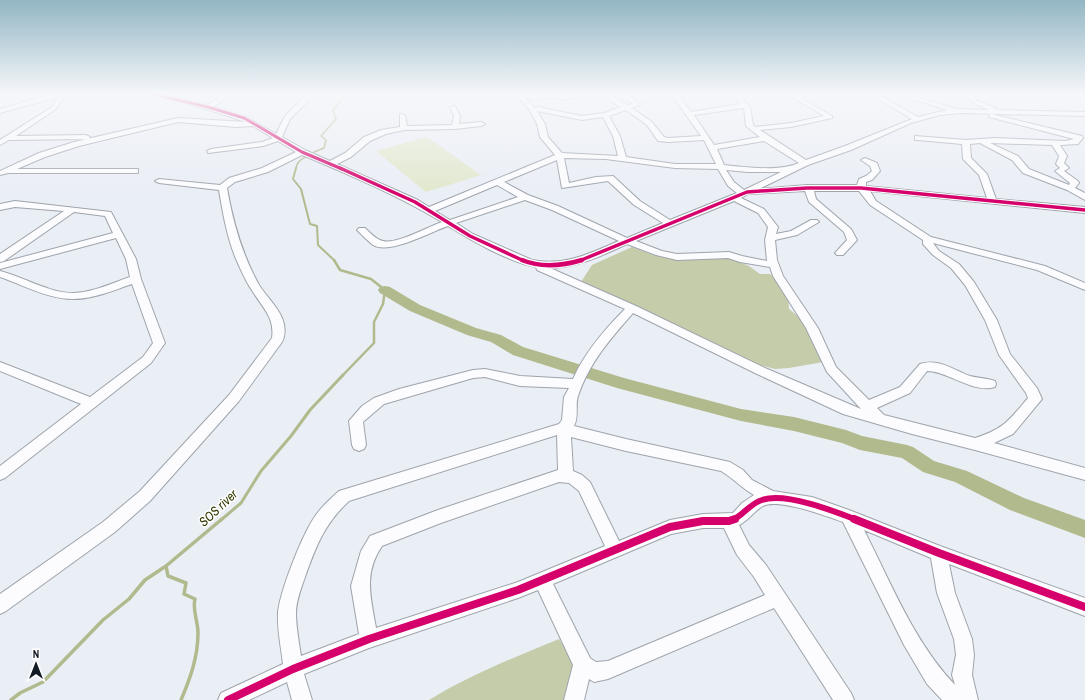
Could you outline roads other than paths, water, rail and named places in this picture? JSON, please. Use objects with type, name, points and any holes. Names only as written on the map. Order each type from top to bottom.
[{"type":"street","points":[[0,143],[25,127]]},
{"type":"street","points":[[1,173],[47,154],[77,144],[153,127]]},
{"type":"street","points":[[260,127],[302,152],[358,175],[429,210],[470,236],[632,308],[816,397],[848,410],[880,420],[1085,474]]},
{"type":"street","points":[[211,151],[264,144],[277,138],[281,133],[283,127]]},
{"type":"street","points":[[330,164],[348,155],[362,142],[372,136],[384,132],[404,128],[455,127]]},
{"type":"street","points":[[542,127],[544,137],[560,156],[565,186],[596,179],[610,178],[633,200],[670,224]]},
{"type":"street","points":[[612,127],[621,150],[622,158]]},
{"type":"street","points":[[652,127],[663,140],[705,138]]},
{"type":"street","points":[[698,127],[712,148],[720,168],[728,182],[761,211],[773,227],[771,237],[774,265],[778,276],[812,328],[831,369],[880,420]]},
{"type":"street","points":[[752,127],[765,138],[805,163]]},
{"type":"street","points":[[754,129],[776,127]]},
{"type":"street","points":[[529,263],[554,266],[572,264],[741,194],[805,163],[848,148],[899,127]]},
{"type":"street","points":[[1031,127],[1082,139]]},
{"type":"street","points":[[0,135],[109,137]]},
{"type":"street","points":[[712,148],[765,138]]},
{"type":"street","points":[[918,138],[966,142],[978,140],[1055,143],[1073,142],[1082,139]]},
{"type":"street","points":[[978,140],[1015,158],[1026,171],[1070,188],[1085,197]]},
{"type":"street","points":[[966,142],[967,159],[983,174],[993,200]]},
{"type":"street","points":[[1055,143],[1063,153],[1060,164],[1065,168],[1059,171],[1075,183],[1070,188]]},
{"type":"street","points":[[0,606],[109,526],[146,496],[234,398],[278,339],[280,330],[277,320],[268,303],[258,292],[234,239],[223,188],[225,184],[232,180],[260,172],[302,152]]},
{"type":"street","points":[[429,210],[560,156],[583,155],[622,158],[675,166],[748,170],[794,169]]},
{"type":"street","points":[[861,188],[862,181],[869,178],[876,171],[874,165],[865,160]]},
{"type":"street","points":[[1,173],[48,170],[81,172],[135,171]]},
{"type":"street","points":[[159,181],[223,188]]},
{"type":"street","points":[[497,182],[525,197],[555,208],[627,241],[659,253],[677,257],[720,254],[774,265]]},
{"type":"street","points":[[741,194],[807,188],[861,188],[1085,210]]},
{"type":"street","points":[[807,188],[811,193],[812,200],[848,231],[852,240],[840,253]]},
{"type":"street","points":[[861,188],[873,202],[928,239],[1041,268],[1085,287]]},
{"type":"street","points":[[362,230],[374,241],[387,244],[409,240],[431,229],[525,197]]},
{"type":"street","points":[[0,207],[15,204],[108,214],[130,259],[158,339],[157,348],[147,360],[0,474]]},
{"type":"street","points":[[0,259],[72,210]]},
{"type":"street","points":[[771,237],[783,237],[795,234],[814,222]]},
{"type":"street","points":[[0,266],[118,235]]},
{"type":"street","points":[[928,239],[928,244],[932,249],[955,266],[970,284],[991,320],[1005,355],[1032,391],[1035,399],[1008,430],[994,438],[975,444]]},
{"type":"street","points":[[0,274],[62,294],[74,296],[92,293],[136,279]]},
{"type":"street","points":[[302,700],[293,669],[286,614],[289,599],[305,554],[318,526],[337,502],[344,496],[355,492],[396,481],[564,428],[569,422],[571,398],[581,376],[604,338],[632,308]]},
{"type":"street","points":[[0,366],[92,403]]},
{"type":"street","points":[[867,407],[905,390],[924,367],[938,367],[968,380],[990,384]]},
{"type":"street","points":[[359,445],[356,421],[367,410],[386,399],[468,375],[485,373],[520,381],[581,376]]},
{"type":"street","points":[[564,428],[566,476]]},
{"type":"street","points":[[564,428],[574,432],[626,445],[725,466],[738,474],[747,484],[771,497],[812,504],[1085,607]]},
{"type":"street","points":[[369,640],[360,586],[369,551],[376,541],[475,504],[559,476],[566,476],[581,482],[585,487],[616,550]]},
{"type":"street","points":[[228,700],[293,669],[369,640],[518,590],[670,527],[703,521],[729,521],[738,518],[747,508],[760,500],[771,497]]},
{"type":"street","points":[[849,517],[910,639],[934,677],[955,700]]},
{"type":"street","points":[[729,521],[743,550],[760,571],[844,700]]},
{"type":"street","points":[[939,553],[946,593],[963,639],[965,655],[962,675],[968,700]]},
{"type":"street","points":[[542,579],[582,665],[594,672],[608,670],[778,598]]},
{"type":"street","points":[[574,700],[582,665]]},
{"type":"waterway","points":[[314,152],[324,148],[326,140],[321,136],[329,127]]},
{"type":"waterway","points":[[296,168],[298,163],[307,156]]},
{"type":"waterway","points":[[296,168],[293,179],[301,189],[310,224],[317,226],[318,245],[334,260]]},
{"type":"waterway","name":"SOS river","points":[[334,260],[340,270],[371,279],[385,290],[383,304],[374,322],[374,343],[342,376]]},
{"type":"waterway","points":[[385,290],[415,308],[472,332],[496,338],[518,351],[623,384],[741,415],[794,424],[846,437],[860,443],[907,452],[929,467],[960,476],[1017,504],[1085,529]]},
{"type":"waterway","name":"SOS river","points":[[221,520],[241,503],[261,471],[291,436],[310,410],[343,375]]},
{"type":"waterway","name":"SOS river","points":[[166,566],[222,519]]},
{"type":"waterway","name":"SOS river","points":[[11,700],[20,693],[43,682],[103,620],[129,599],[145,580],[166,566]]},
{"type":"waterway","points":[[166,566],[168,576],[186,583],[184,594],[195,599],[194,607],[198,633],[197,651],[181,700]]}]
